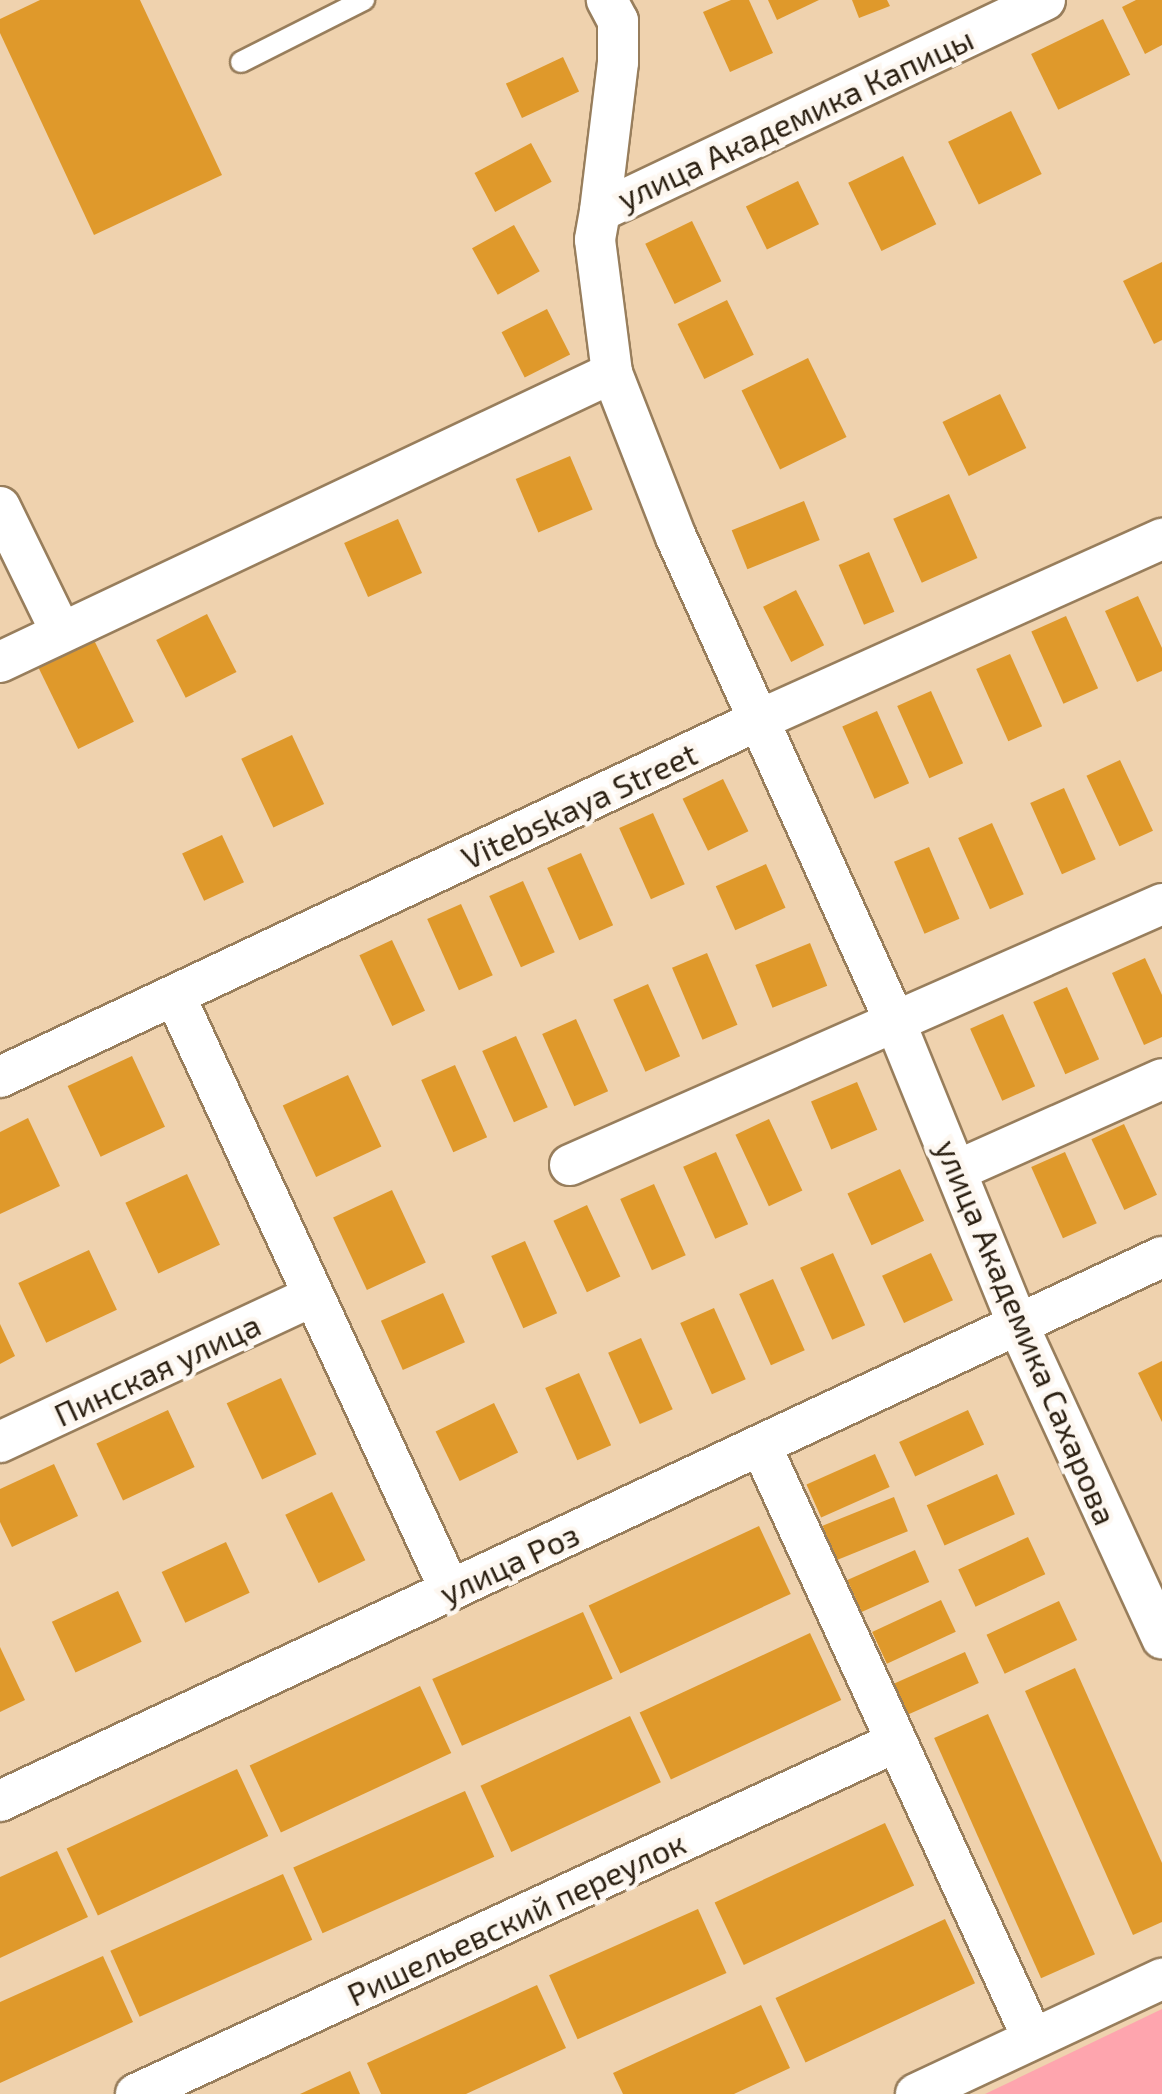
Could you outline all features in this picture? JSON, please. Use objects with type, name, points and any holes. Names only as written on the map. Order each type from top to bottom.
[{"type":"street","points":[[600,210],[618,62],[618,21],[608,0]]},
{"type":"street","name":"улица Академика Капицы","points":[[761,719],[676,537],[612,373],[594,240],[600,210],[1045,0]]},
{"type":"street","points":[[0,662],[612,373]]},
{"type":"street","points":[[0,508],[61,632]]},
{"type":"street","name":"Vitebskaya Street","points":[[0,1077],[761,719],[1162,539]]},
{"type":"street","name":"улица Академика Сахарова","points":[[761,719],[958,1170],[1018,1325],[1162,1638]]},
{"type":"street","points":[[570,1166],[1162,904]]},
{"type":"street","points":[[175,996],[450,1590]]},
{"type":"street","points":[[958,1170],[1162,1078]]},
{"type":"street","name":"улица Роз","points":[[0,1801],[1162,1257]]},
{"type":"street","name":"Пинская улица","points":[[0,1442],[313,1296]]},
{"type":"street","points":[[761,1446],[1033,2039]]},
{"type":"street","name":"Ришельевский переулок","points":[[136,2094],[896,1742]]},
{"type":"street","points":[[916,2094],[1162,1979]]},
{"type":"lane","points":[[241,62],[364,0]]},
{"type":"shaded area","points":[[1162,2009],[1162,2094],[985,2094]]},
{"type":"building","points":[[40,0],[140,0],[222,175],[94,235],[0,33],[0,19]]},
{"type":"building","points":[[731,0],[749,0],[773,53],[730,72],[703,12]]},
{"type":"building","points":[[768,0],[819,0],[777,20]]},
{"type":"building","points":[[852,0],[887,0],[890,6],[859,18]]},
{"type":"building","points":[[1136,0],[1162,0],[1162,45],[1145,54],[1122,7]]},
{"type":"building","points":[[1103,19],[1130,75],[1058,110],[1031,54]]},
{"type":"building","points":[[563,57],[579,91],[522,118],[506,84]]},
{"type":"building","points":[[1011,111],[1042,174],[979,205],[948,142]]},
{"type":"building","points":[[531,143],[552,182],[495,212],[474,173]]},
{"type":"building","points":[[903,156],[936,224],[881,251],[848,183]]},
{"type":"building","points":[[798,181],[819,224],[767,250],[746,206]]},
{"type":"building","points":[[692,221],[721,281],[675,304],[645,244]]},
{"type":"building","points":[[514,225],[540,271],[498,295],[472,248]]},
{"type":"building","points":[[1162,262],[1162,340],[1154,344],[1123,281]]},
{"type":"building","points":[[727,300],[754,355],[704,379],[678,324]]},
{"type":"building","points":[[547,309],[570,354],[525,378],[502,332]]},
{"type":"building","points":[[808,358],[847,437],[780,470],[741,390]]},
{"type":"building","points":[[1000,394],[1026,448],[969,476],[942,422]]},
{"type":"building","points":[[570,456],[593,509],[538,532],[516,479]]},
{"type":"building","points":[[949,494],[977,558],[922,583],[893,519]]},
{"type":"building","points":[[804,501],[820,540],[747,569],[732,530]]},
{"type":"building","points":[[398,519],[422,573],[368,597],[344,543]]},
{"type":"building","points":[[869,552],[894,612],[864,625],[839,565]]},
{"type":"building","points":[[796,590],[824,645],[791,662],[763,607]]},
{"type":"building","points":[[1138,596],[1162,648],[1162,671],[1137,682],[1105,611]]},
{"type":"building","points":[[207,614],[237,672],[186,698],[156,640]]},
{"type":"building","points":[[1066,616],[1098,688],[1063,704],[1031,631]]},
{"type":"building","points":[[94,640],[134,722],[78,749],[38,667]]},
{"type":"building","points":[[1010,654],[1042,726],[1008,741],[976,669]]},
{"type":"building","points":[[931,691],[963,763],[929,778],[897,706]]},
{"type":"building","points":[[877,711],[909,783],[874,799],[842,726]]},
{"type":"building","points":[[292,735],[324,804],[273,828],[241,759]]},
{"type":"building","points":[[1120,760],[1153,831],[1119,846],[1086,776]]},
{"type":"building","points":[[723,779],[748,831],[708,851],[683,799]]},
{"type":"building","points":[[1064,788],[1096,859],[1062,874],[1030,803]]},
{"type":"building","points":[[653,813],[685,884],[651,899],[619,828]]},
{"type":"building","points":[[992,823],[1024,894],[990,909],[958,838]]},
{"type":"building","points":[[222,835],[244,882],[204,901],[182,854]]},
{"type":"building","points":[[929,847],[959,919],[924,934],[894,862]]},
{"type":"building","points":[[581,853],[613,925],[579,940],[547,868]]},
{"type":"building","points":[[766,864],[786,908],[735,930],[716,886]]},
{"type":"building","points":[[523,881],[555,952],[521,967],[489,896]]},
{"type":"building","points":[[461,904],[493,975],[459,990],[427,919]]},
{"type":"building","points":[[392,940],[425,1011],[392,1026],[359,955]]},
{"type":"building","points":[[810,943],[827,986],[773,1008],[755,965]]},
{"type":"building","points":[[707,953],[737,1025],[702,1040],[672,968]]},
{"type":"building","points":[[1145,958],[1162,995],[1162,1037],[1144,1045],[1112,973]]},
{"type":"building","points":[[648,984],[680,1056],[645,1072],[613,999]]},
{"type":"building","points":[[1067,987],[1099,1059],[1065,1074],[1033,1002]]},
{"type":"building","points":[[1003,1014],[1035,1086],[1002,1101],[970,1029]]},
{"type":"building","points":[[576,1019],[608,1091],[574,1106],[542,1034]]},
{"type":"building","points":[[516,1036],[548,1107],[514,1122],[482,1051]]},
{"type":"building","points":[[132,1056],[165,1127],[101,1157],[68,1086]]},
{"type":"building","points":[[455,1065],[487,1137],[453,1152],[421,1080]]},
{"type":"building","points":[[348,1075],[381,1147],[316,1177],[283,1105]]},
{"type":"building","points":[[857,1082],[877,1130],[831,1149],[811,1102]]},
{"type":"building","points":[[28,1118],[60,1186],[0,1214],[0,1132]]},
{"type":"building","points":[[769,1119],[802,1191],[769,1206],[735,1135]]},
{"type":"building","points":[[1124,1124],[1157,1195],[1124,1210],[1091,1139]]},
{"type":"building","points":[[716,1152],[748,1224],[715,1239],[683,1167]]},
{"type":"building","points":[[1065,1152],[1097,1223],[1063,1238],[1031,1167]]},
{"type":"building","points":[[900,1169],[924,1221],[872,1245],[847,1194]]},
{"type":"building","points":[[187,1174],[220,1245],[158,1273],[125,1203]]},
{"type":"building","points":[[654,1184],[686,1255],[652,1270],[620,1199]]},
{"type":"building","points":[[392,1190],[426,1263],[367,1290],[333,1217]]},
{"type":"building","points":[[587,1205],[620,1277],[587,1292],[553,1221]]},
{"type":"building","points":[[525,1241],[557,1313],[523,1328],[491,1256]]},
{"type":"building","points":[[89,1250],[117,1310],[46,1343],[18,1283]]},
{"type":"building","points":[[833,1253],[865,1325],[832,1340],[800,1268]]},
{"type":"building","points":[[931,1253],[953,1300],[904,1323],[882,1276]]},
{"type":"building","points":[[773,1279],[805,1350],[771,1365],[739,1294]]},
{"type":"building","points":[[443,1293],[465,1342],[403,1370],[381,1321]]},
{"type":"building","points":[[714,1308],[746,1379],[712,1394],[680,1323]]},
{"type":"building","points":[[0,1324],[15,1356],[0,1364]]},
{"type":"building","points":[[641,1338],[673,1409],[640,1424],[608,1353]]},
{"type":"building","points":[[1162,1361],[1162,1422],[1138,1373]]},
{"type":"building","points":[[579,1373],[611,1445],[577,1460],[545,1388]]},
{"type":"building","points":[[281,1378],[316,1454],[262,1479],[227,1403]]},
{"type":"building","points":[[494,1403],[518,1452],[460,1481],[436,1431]]},
{"type":"building","points":[[168,1410],[195,1467],[123,1500],[96,1443]]},
{"type":"building","points":[[968,1410],[984,1444],[915,1477],[899,1442]]},
{"type":"building","points":[[875,1454],[890,1487],[821,1517],[806,1485]]},
{"type":"building","points":[[54,1464],[78,1516],[12,1547],[0,1522],[0,1489]]},
{"type":"building","points":[[997,1474],[1015,1514],[945,1546],[927,1505]]},
{"type":"building","points":[[332,1492],[365,1560],[319,1583],[285,1515]]},
{"type":"building","points":[[894,1497],[908,1531],[836,1560],[823,1526]]},
{"type":"building","points":[[759,1526],[791,1594],[620,1673],[589,1605]]},
{"type":"building","points":[[1028,1537],[1045,1574],[976,1607],[958,1570]]},
{"type":"building","points":[[226,1542],[250,1593],[185,1623],[162,1572]]},
{"type":"building","points":[[915,1550],[929,1582],[862,1612],[847,1580]]},
{"type":"building","points":[[118,1591],[142,1642],[76,1673],[52,1622]]},
{"type":"building","points":[[941,1600],[956,1632],[887,1664],[872,1632]]},
{"type":"building","points":[[1059,1601],[1077,1640],[1005,1674],[986,1635]]},
{"type":"building","points":[[583,1612],[613,1679],[462,1746],[432,1679]]},
{"type":"building","points":[[810,1633],[841,1700],[671,1780],[640,1712]]},
{"type":"building","points":[[0,1647],[25,1700],[0,1712]]},
{"type":"building","points":[[965,1652],[979,1683],[908,1715],[894,1684]]},
{"type":"building","points":[[1075,1668],[1162,1863],[1162,1922],[1133,1935],[1025,1691]]},
{"type":"building","points":[[420,1686],[451,1753],[281,1833],[250,1765]]},
{"type":"building","points":[[988,1714],[1095,1954],[1041,1978],[934,1738]]},
{"type":"building","points":[[630,1716],[661,1782],[511,1852],[480,1786]]},
{"type":"building","points":[[237,1769],[268,1836],[98,1916],[67,1848]]},
{"type":"building","points":[[465,1791],[494,1857],[323,1933],[293,1867]]},
{"type":"building","points":[[885,1823],[914,1886],[744,1965],[715,1902]]},
{"type":"building","points":[[57,1851],[88,1917],[0,1958],[0,1877]]},
{"type":"building","points":[[283,1874],[312,1940],[140,2017],[110,1951]]},
{"type":"building","points":[[698,1909],[726,1973],[578,2039],[549,1975]]},
{"type":"building","points":[[945,1919],[975,1983],[806,2062],[776,1998]]},
{"type":"building","points":[[103,1956],[133,2022],[0,2083],[0,2002]]},
{"type":"building","points":[[537,1985],[566,2048],[466,2094],[381,2094],[367,2063]]},
{"type":"building","points":[[761,2005],[790,2068],[734,2094],[623,2094],[613,2073]]},
{"type":"building","points":[[350,2071],[360,2094],[300,2094]]}]
